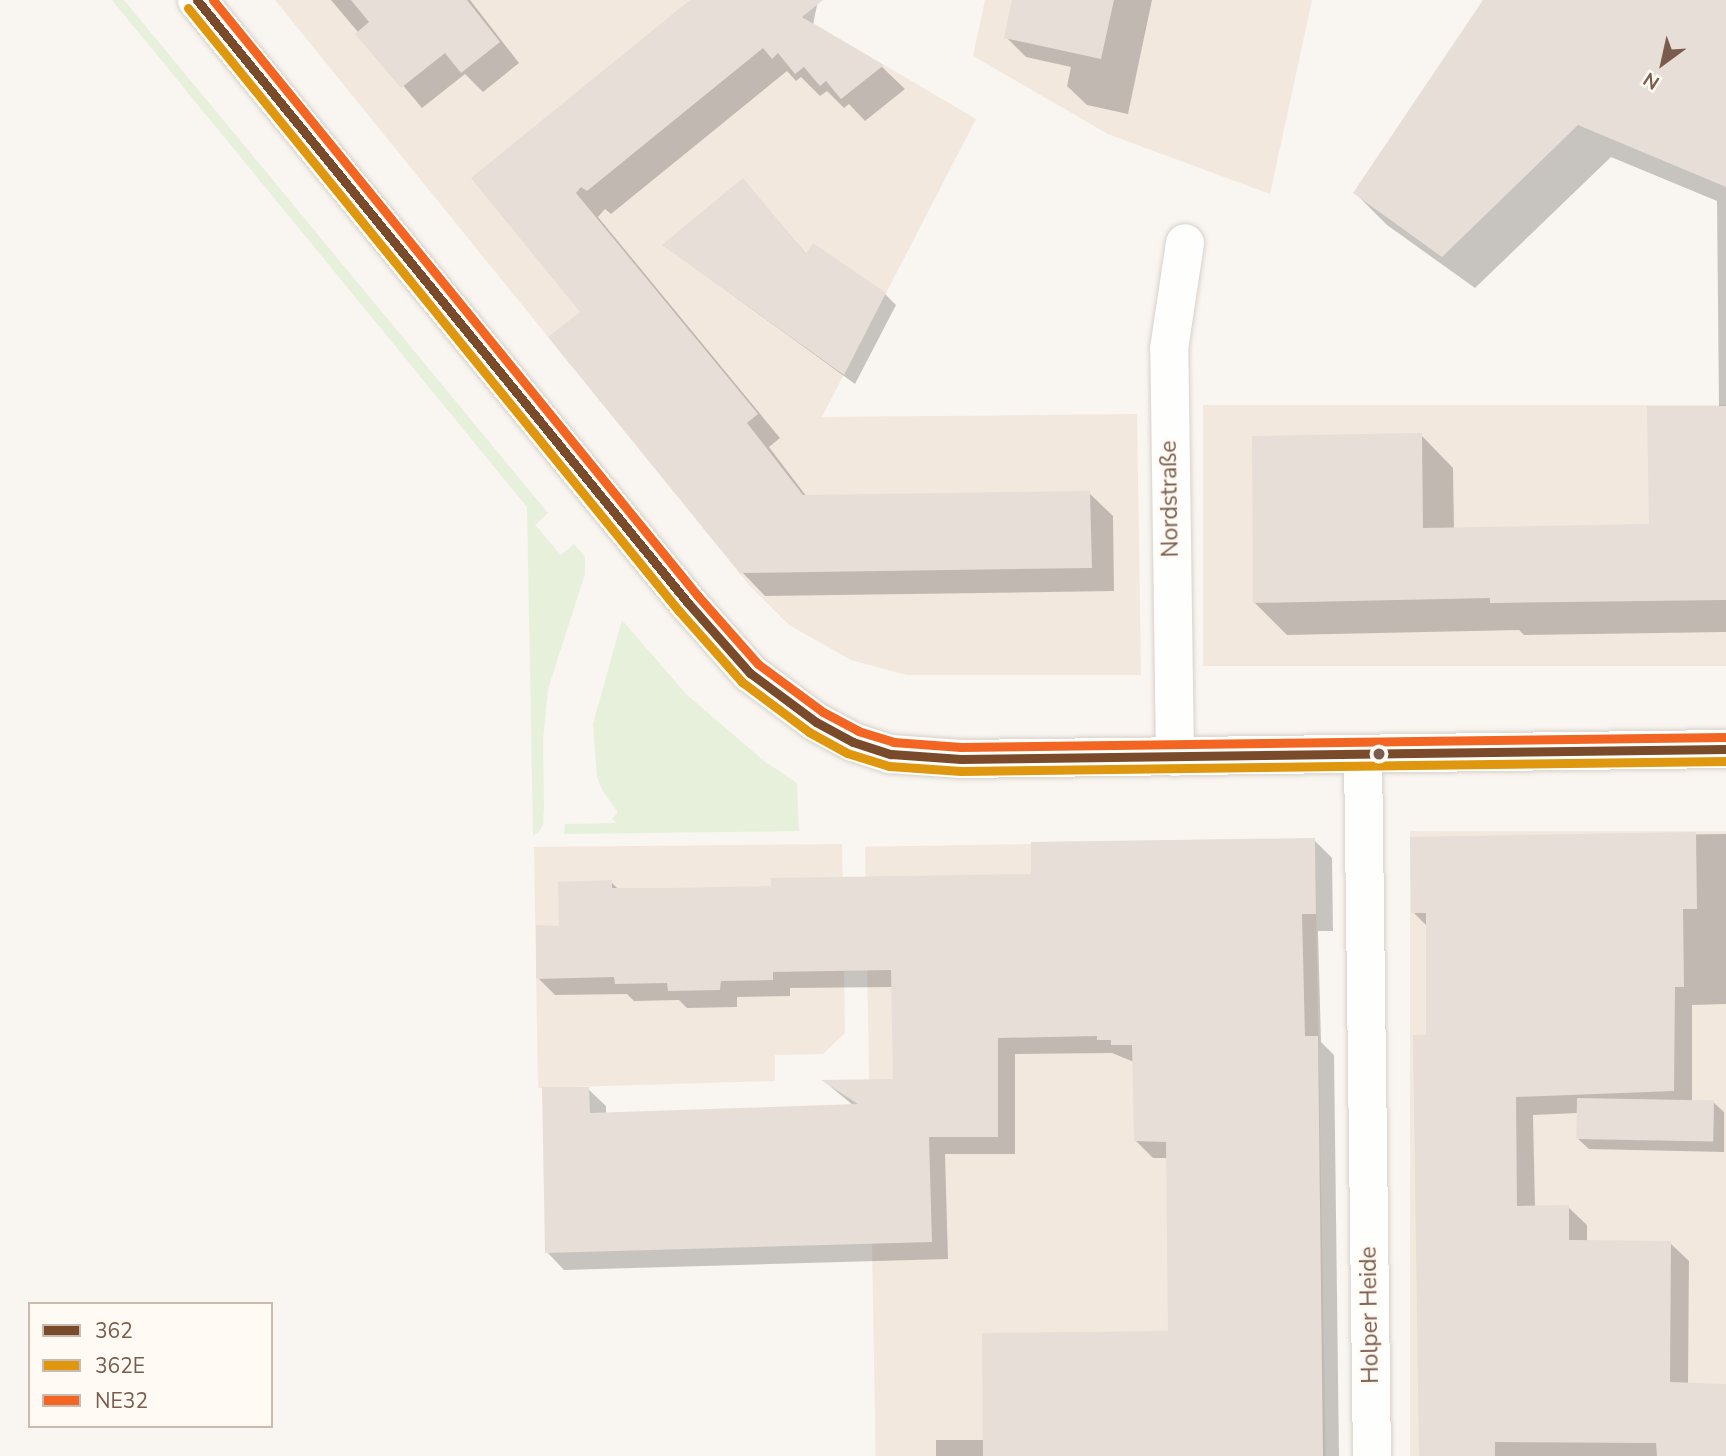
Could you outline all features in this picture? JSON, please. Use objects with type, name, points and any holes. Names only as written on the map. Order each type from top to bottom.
[{"type":"street","points":[[197,0],[650,557],[750,673],[816,722],[853,742],[891,754],[961,759],[1726,749]]},
{"type":"street","name":"Nordstraße","points":[[1175,757],[1169,349],[1185,243]]},
{"type":"street","name":"Holper Heide","points":[[1363,754],[1372,1456]]},
{"type":"shaded area","points":[[275,0],[790,0],[789,9],[976,119],[822,417],[1137,414],[1141,675],[907,675],[851,660],[789,625],[749,585]]},
{"type":"shaded area","points":[[985,0],[1312,0],[1270,194],[1108,134],[973,56]]},
{"type":"shaded area","points":[[1203,405],[1726,405],[1726,666],[1203,666]]},
{"type":"shaded area","points":[[1410,831],[1726,831],[1726,1456],[1410,1456]]},
{"type":"shaded area","points":[[1315,839],[1326,1456],[876,1456],[865,847]]},
{"type":"shaded area","points":[[842,844],[845,1033],[823,1054],[775,1055],[775,1081],[538,1088],[534,847]]},
{"type":"green space","points":[[112,0],[124,0],[548,513],[535,525],[561,555],[574,544],[585,557],[585,574],[548,689],[543,740],[543,825],[538,833],[533,835],[527,507]]},
{"type":"green space","points":[[622,620],[687,695],[764,761],[797,783],[799,831],[564,834],[565,824],[617,823],[612,819],[618,812],[602,790],[597,777],[593,724]]},
{"type":"building","points":[[351,0],[467,0],[500,42],[461,73],[445,53],[401,88],[355,34],[369,22]]},
{"type":"building","points":[[690,0],[823,0],[802,17],[884,65],[841,99],[826,81],[820,86],[804,67],[795,74],[778,53],[772,59],[763,48],[587,191],[581,187],[576,193],[758,414],[747,423],[803,495],[1090,491],[1092,568],[740,573],[548,337],[580,312],[471,178]]},
{"type":"building","points":[[1012,0],[1114,0],[1101,59],[1004,38]]},
{"type":"building","points":[[1483,0],[1726,0],[1726,187],[1578,125],[1442,257],[1353,193]]},
{"type":"building","points":[[743,178],[806,254],[813,243],[886,293],[844,375],[662,245]]},
{"type":"building","points":[[1647,406],[1726,406],[1726,600],[1490,603],[1490,598],[1253,603],[1252,436],[1422,433],[1423,528],[1649,524]]},
{"type":"building","points":[[1696,832],[1697,909],[1683,909],[1684,987],[1675,987],[1674,1091],[1516,1097],[1517,1206],[1569,1205],[1569,1240],[1671,1241],[1670,1382],[1726,1384],[1726,1456],[1657,1456],[1656,1443],[1495,1442],[1495,1456],[1419,1456],[1413,1035],[1426,1035],[1426,913],[1411,913],[1410,837]]},
{"type":"building","points":[[1315,838],[1316,914],[1302,914],[1305,1036],[1318,1036],[1323,1456],[983,1456],[982,1333],[1168,1331],[1166,1142],[1134,1141],[1132,1045],[1111,1045],[1111,1040],[1097,1040],[1097,1036],[998,1038],[998,1137],[929,1137],[932,1242],[545,1253],[542,1087],[589,1087],[590,1113],[858,1104],[821,1080],[893,1079],[891,970],[773,972],[773,980],[721,981],[720,990],[668,991],[667,983],[615,984],[614,977],[536,979],[536,925],[559,926],[558,882],[612,880],[612,888],[665,888],[771,886],[771,878],[1031,874],[1031,842]]},
{"type":"building","points":[[1577,1098],[1714,1100],[1713,1141],[1576,1139]]},
{"type":"transit line","name":"362","points":[[197,0],[688,603],[750,673],[816,722],[853,742],[891,754],[961,759],[1726,749]]},
{"type":"transit line","name":"NE32","points":[[213,0],[697,595],[758,664],[823,712],[858,731],[893,742],[961,747],[1726,737]]},
{"type":"transit line","name":"362E","points":[[188,8],[679,611],[742,682],[809,732],[847,753],[889,766],[961,771],[1726,761]]}]
